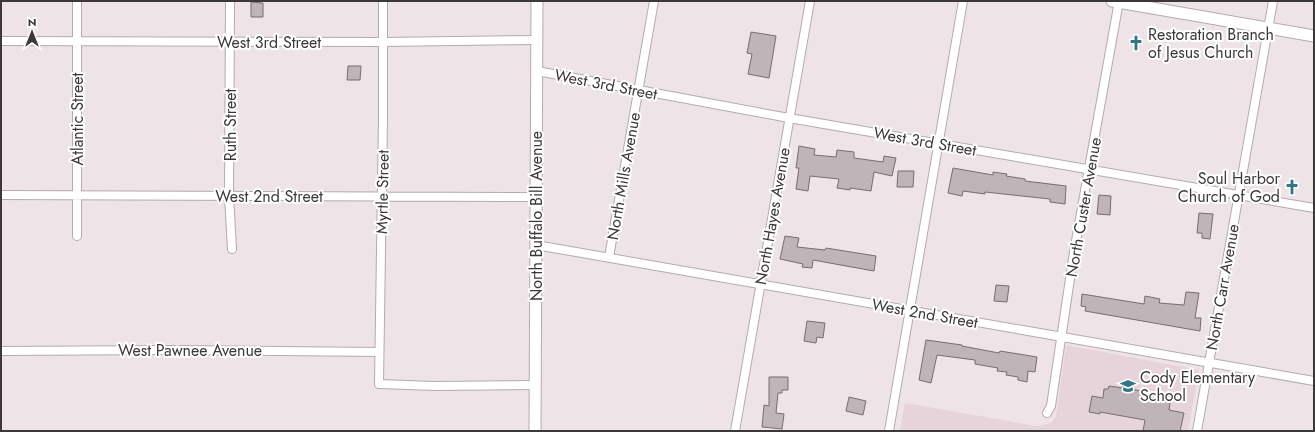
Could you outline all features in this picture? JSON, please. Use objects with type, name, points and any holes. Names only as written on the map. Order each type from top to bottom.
[{"type":"main road","name":"North Buffalo Bill Avenue","points":[[535,431],[537,1]]},
{"type":"main road","points":[[1117,1],[1314,36]]},
{"type":"street","name":"Atlantic Street","points":[[77,1],[78,236]]},
{"type":"street","name":"Ruth Street","points":[[230,1],[229,196],[232,250]]},
{"type":"street","name":"Myrtle Street","points":[[382,1],[382,197],[379,384],[435,386],[536,385]]},
{"type":"street","name":"North Mills Avenue","points":[[609,257],[654,1]]},
{"type":"street","name":"North Hayes Avenue","points":[[735,431],[810,1]]},
{"type":"street","points":[[889,431],[964,1]]},
{"type":"street","name":"North Custer Avenue","points":[[1047,413],[1051,406],[1060,337],[1117,1]]},
{"type":"street","name":"North Carr Avenue","points":[[1197,431],[1273,1]]},
{"type":"street","name":"West 3rd Street","points":[[1,41],[382,42],[537,40]]},
{"type":"street","name":"West 3rd Street","points":[[537,70],[638,91],[789,118],[1314,208]]},
{"type":"street","name":"West 2nd Street","points":[[1,195],[536,197]]},
{"type":"street","name":"West 2nd Street","points":[[536,244],[1314,381]]},
{"type":"street","name":"West Pawnee Avenue","points":[[1,350],[379,352]]},
{"type":"shaded area","name":"Cody Elementary School","points":[[1066,345],[1199,370],[1188,431],[900,431],[905,403],[1036,426],[1051,423],[1056,416]]},
{"type":"building","points":[[251,2],[263,3],[263,17],[251,17]]},
{"type":"building","points":[[751,32],[776,36],[769,78],[748,74],[752,54],[747,53]]},
{"type":"building","points":[[348,66],[361,66],[360,80],[347,80]]},
{"type":"building","points":[[799,146],[815,149],[814,155],[836,157],[837,150],[854,152],[854,158],[883,162],[884,156],[896,158],[892,176],[874,172],[871,191],[837,188],[839,179],[810,176],[808,191],[796,189],[799,168],[796,168]]},
{"type":"building","points":[[953,168],[993,175],[993,172],[1007,174],[1006,176],[1025,179],[1025,181],[1066,186],[1065,204],[1050,202],[1050,199],[985,192],[985,194],[963,191],[962,196],[948,193]]},
{"type":"building","points":[[898,171],[914,171],[913,187],[897,187]]},
{"type":"building","points":[[1099,195],[1111,196],[1110,215],[1097,214]]},
{"type":"building","points":[[1199,213],[1213,214],[1210,239],[1202,238],[1202,233],[1197,233]]},
{"type":"building","points":[[785,236],[799,238],[797,247],[825,250],[826,248],[876,256],[874,271],[813,260],[812,268],[802,267],[803,264],[780,259]]},
{"type":"building","points":[[996,285],[1009,286],[1007,302],[994,301]]},
{"type":"building","points":[[1186,292],[1199,293],[1195,318],[1201,318],[1200,331],[1085,311],[1086,307],[1081,306],[1082,294],[1144,304],[1145,296],[1160,299],[1159,303],[1184,305]]},
{"type":"building","points":[[807,321],[825,323],[823,338],[817,337],[816,343],[804,341]]},
{"type":"building","points":[[926,340],[962,345],[999,353],[1000,351],[1037,357],[1035,372],[1028,371],[1027,382],[1018,380],[1018,377],[1006,375],[1007,372],[997,371],[998,368],[975,364],[975,360],[937,355],[931,383],[919,380]]},
{"type":"building","points":[[769,377],[788,377],[788,390],[782,390],[782,393],[778,393],[776,413],[784,414],[782,429],[762,427],[764,405],[769,406]]},
{"type":"building","points":[[1109,386],[1122,388],[1123,386],[1130,389],[1171,396],[1169,410],[1184,413],[1180,431],[1143,431],[1145,420],[1100,412],[1100,414],[1089,412],[1092,396],[1103,398],[1104,389],[1108,389]]},
{"type":"building","points":[[849,397],[866,401],[863,415],[846,411]]},
{"type":"place","name":"Restoration Branch of Jesus Church","points":[[1136,43]]},
{"type":"place","name":"Soul Harbor Church of God","points":[[1292,187]]},
{"type":"place","name":"Cody Elementary School","points":[[1128,386]]}]
